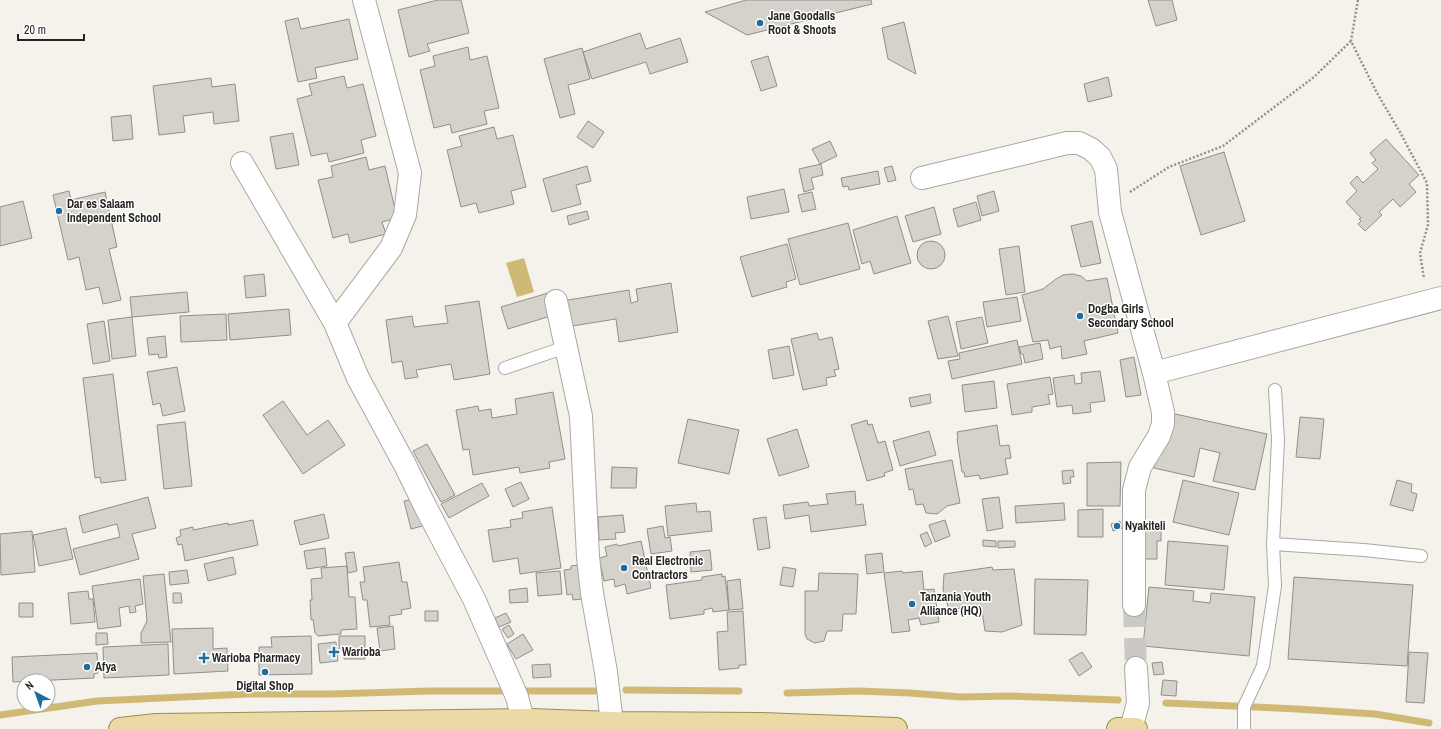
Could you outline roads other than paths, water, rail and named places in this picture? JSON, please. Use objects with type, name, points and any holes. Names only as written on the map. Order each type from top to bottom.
[{"type":"main road","points":[[120,729],[156,725],[612,723],[761,724],[896,729]]},
{"type":"main road","points":[[1118,729],[1136,729]]},
{"type":"street","points":[[335,323],[391,248],[405,215],[410,173],[364,0]]},
{"type":"street","points":[[922,178],[1067,142],[1079,143],[1091,149],[1100,157],[1106,169],[1110,212],[1154,372],[1163,412],[1163,424],[1160,436],[1140,467],[1134,490],[1134,605]]},
{"type":"street","points":[[242,163],[335,323],[358,378],[474,599],[528,723]]},
{"type":"street","points":[[1154,372],[1434,300]]},
{"type":"street","points":[[556,301],[581,416],[588,557],[592,593],[606,672],[612,723]]},
{"type":"street","points":[[1131,729],[1138,703],[1136,668]]},
{"type":"lane","points":[[505,368],[566,347]]},
{"type":"lane","points":[[1244,729],[1244,707],[1263,666],[1275,586],[1273,544],[1278,440],[1275,390]]},
{"type":"lane","points":[[1273,544],[1364,550],[1420,556]]},
{"type":"waterway","points":[[626,690],[739,691]]},
{"type":"waterway","points":[[0,715],[97,701],[248,694],[332,694],[429,691],[594,691]]},
{"type":"waterway","points":[[787,693],[858,691],[961,697],[1010,696],[1118,700]]},
{"type":"waterway","points":[[1166,703],[1375,714],[1429,723]]},
{"type":"tunnel","points":[[1134,605],[1136,668]]},
{"type":"place","name":"Jane Goodalls Root & Shoots","points":[[760,23]]},
{"type":"place","name":"Dar es Salaam Independent School","points":[[59,211]]},
{"type":"place","name":"Dogba Girls Secondary School","points":[[1080,316]]},
{"type":"place","name":"Nyakiteli","points":[[1117,526]]},
{"type":"place","name":"Real Electronic Contractors","points":[[624,568]]},
{"type":"place","name":"Tanzania Youth Alliance (HQ)","points":[[912,604]]},
{"type":"place","name":"Warioba","points":[[334,652]]},
{"type":"place","name":"Warioba Pharmacy","points":[[204,658]]},
{"type":"place","name":"Afya","points":[[87,667]]},
{"type":"place","name":"Digital Shop","points":[[265,672]]}]
